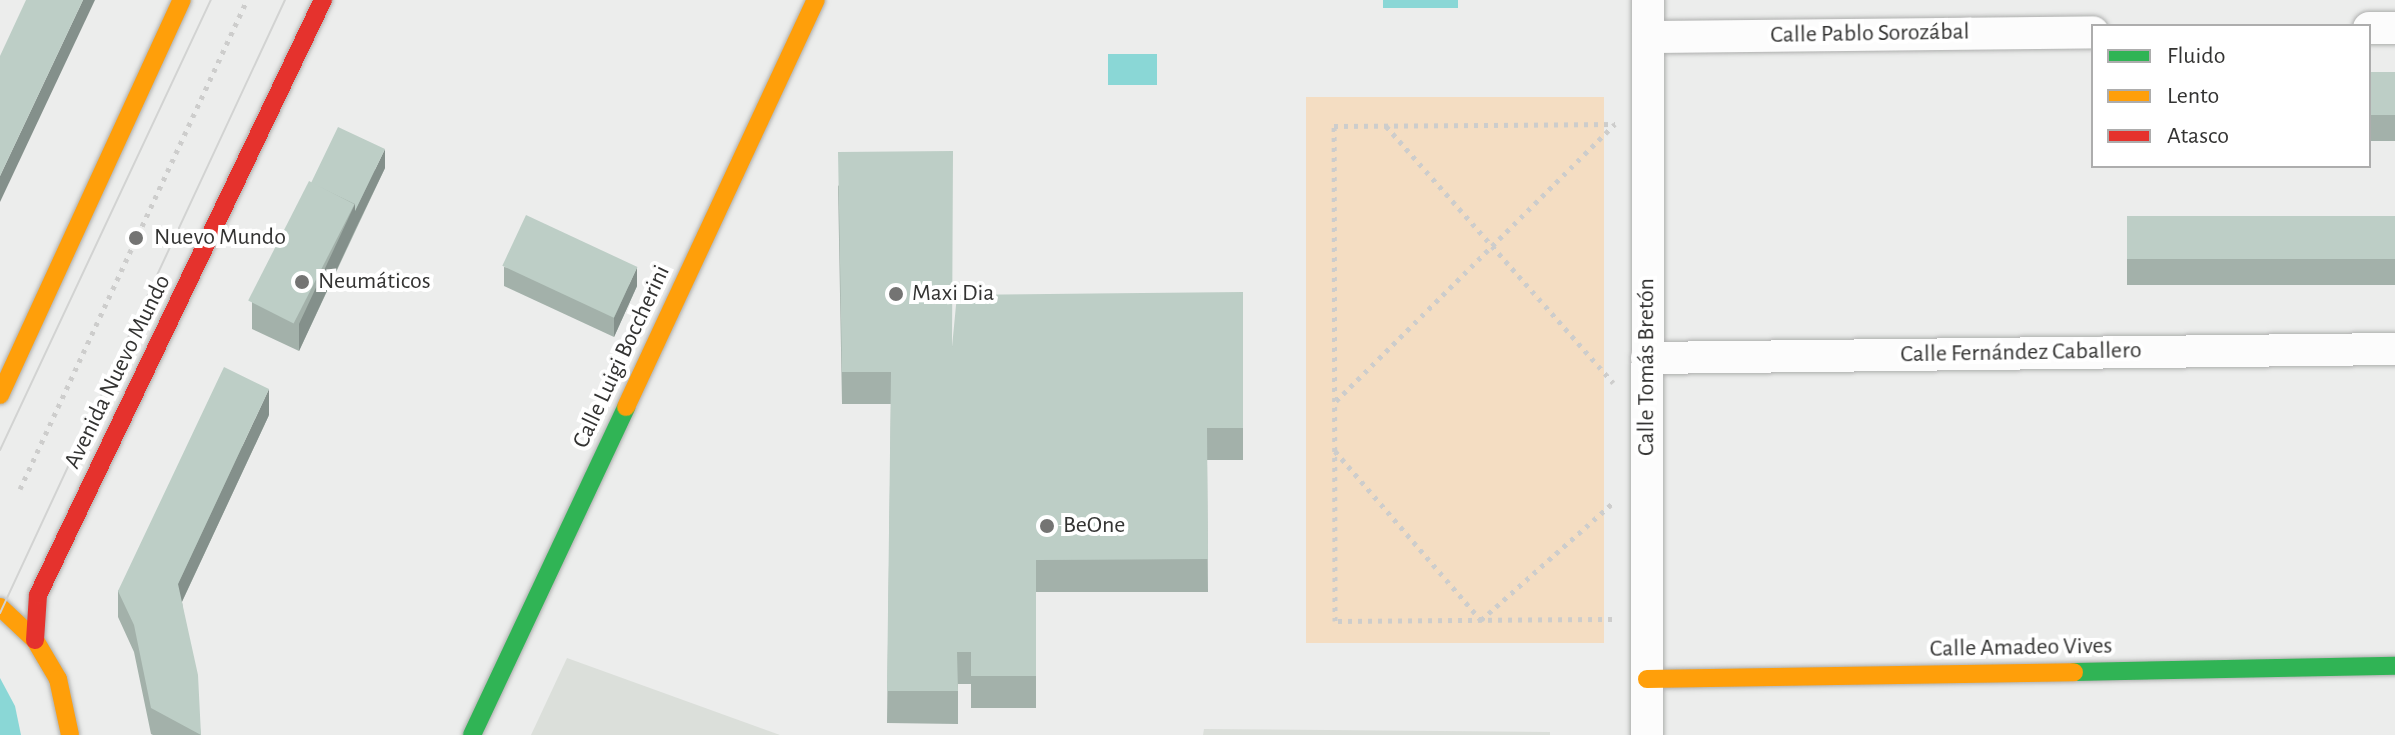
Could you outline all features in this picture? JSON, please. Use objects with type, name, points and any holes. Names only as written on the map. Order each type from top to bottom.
[{"type":"street","points":[[0,395],[182,0]]},
{"type":"street","name":"Avenida Nuevo Mundo","points":[[35,640],[38,595],[323,0]]},
{"type":"street","name":"Calle Luigi Boccherini","points":[[472,735],[816,0]]},
{"type":"street","name":"Calle Tomás Bretón","points":[[1647,735],[1648,0]]},
{"type":"street","points":[[2371,28],[2395,28]]},
{"type":"street","name":"Calle Pablo Sorozábal","points":[[1648,37],[2091,32]]},
{"type":"street","name":"Calle Fernández Caballero","points":[[1647,358],[2395,349]]},
{"type":"street","points":[[0,607],[35,640],[58,679],[70,735]]},
{"type":"street","name":"Calle Amadeo Vives","points":[[1647,679],[2395,666]]},
{"type":"path","points":[[20,489],[247,0]]},
{"type":"path","points":[[1335,401],[1615,124],[1334,126],[1335,621],[1612,619]]},
{"type":"path","points":[[1385,125],[1613,383]]},
{"type":"path","points":[[1335,450],[1481,620]]},
{"type":"path","points":[[1481,620],[1613,503]]},
{"type":"shaded area","points":[[1306,97],[1604,97],[1604,643],[1306,643]]},
{"type":"shaded area","points":[[567,658],[780,735],[531,735]]},
{"type":"shaded area","points":[[1204,729],[1550,732],[1550,735],[1203,735]]},
{"type":"water","points":[[1383,0],[1458,0],[1458,8],[1383,8]]},
{"type":"water","points":[[1108,54],[1157,54],[1157,85],[1108,85]]},
{"type":"water","points":[[0,678],[15,706],[21,735],[0,735]]},
{"type":"building","points":[[26,0],[83,0],[0,176],[0,56]]},
{"type":"building","points":[[2371,72],[2395,72],[2395,115],[2371,115]]},
{"type":"building","points":[[338,127],[385,149],[355,211],[355,204],[311,183]]},
{"type":"building","name":"BeOne","points":[[953,151],[952,347],[957,295],[1243,292],[1243,428],[1207,428],[1208,559],[1036,560],[1036,676],[971,676],[971,652],[957,652],[958,691],[887,691],[891,372],[842,372],[838,152]]},
{"type":"building","points":[[309,181],[354,204],[294,324],[248,300]]},
{"type":"building","points":[[526,215],[637,267],[614,318],[502,266]]},
{"type":"building","points":[[2127,216],[2395,216],[2395,259],[2127,259]]},
{"type":"building","points":[[224,367],[269,389],[178,584],[198,675],[201,735],[151,708],[134,625],[118,591]]},
{"type":"tram line","points":[[0,450],[211,0]]},
{"type":"tram line","points":[[0,613],[285,0]]},
{"type":"traffic: fast","points":[[472,735],[626,407]]},
{"type":"traffic: fast","points":[[2074,672],[2395,666]]},
{"type":"traffic: slow","points":[[0,395],[182,0]]},
{"type":"traffic: slow","points":[[626,407],[816,0]]},
{"type":"traffic: slow","points":[[0,607],[35,640],[58,679],[70,735]]},
{"type":"traffic: slow","points":[[1647,679],[2074,672]]},
{"type":"traffic: jam","points":[[35,640],[38,595],[323,0]]},
{"type":"place","name":"Nuevo Mundo","points":[[136,238]]},
{"type":"place","name":"Neumáticos","points":[[302,282]]},
{"type":"place","name":"Maxi Dia","points":[[896,294]]},
{"type":"place","name":"BeOne","points":[[1047,526]]}]
